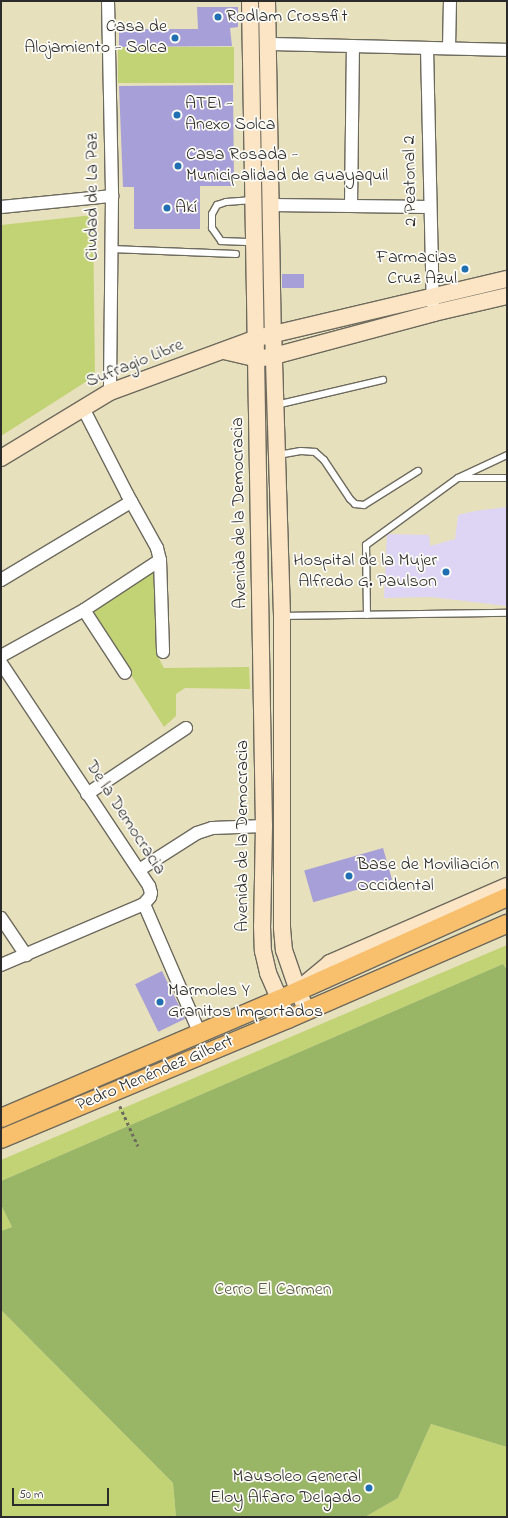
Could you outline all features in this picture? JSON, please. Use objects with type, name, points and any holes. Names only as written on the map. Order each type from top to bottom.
[{"type":"main road","name":"Pedro Menéndez Gilbert","points":[[1,1118],[278,1000],[507,897]]},
{"type":"main road","name":"Pedro Menéndez Gilbert","points":[[1,1139],[307,1011],[507,924]]},
{"type":"street","name":"Ciudad de La Paz","points":[[108,1],[112,196],[110,392]]},
{"type":"street","name":"Avenida de la Democracia","points":[[250,1],[258,359],[264,826],[262,926],[263,945],[268,974],[278,1000],[288,1019]]},
{"type":"street","points":[[267,1],[274,356],[282,616],[282,928],[284,950],[298,991],[307,1011]]},
{"type":"street","points":[[449,48],[450,1]]},
{"type":"street","points":[[268,44],[507,50]]},
{"type":"street","points":[[351,206],[353,46]]},
{"type":"street","name":"2 Peatonal 2","points":[[427,48],[432,297],[434,313]]},
{"type":"street","points":[[1,207],[112,196]]},
{"type":"street","points":[[271,205],[430,207]]},
{"type":"street","name":"Sufragio Libre","points":[[1,458],[110,392],[257,338],[274,336],[507,280]]},
{"type":"street","points":[[224,351],[258,359],[274,356],[434,313],[507,296]]},
{"type":"street","points":[[83,408],[131,502],[157,548],[160,560],[163,652]]},
{"type":"street","points":[[1,580],[131,502]]},
{"type":"street","points":[[1,656],[84,610],[160,560]]},
{"type":"street","points":[[84,610],[125,674]]},
{"type":"street","name":"De la Democracia","points":[[1,663],[150,890],[150,897],[144,904],[1,965]]},
{"type":"street","points":[[87,794],[186,728]]},
{"type":"street","points":[[138,870],[197,833],[212,828],[264,826]]},
{"type":"street","name":"Pedro Menéndez Gilbert","points":[[298,991],[330,963],[507,886]]},
{"type":"street","points":[[144,904],[200,1034]]},
{"type":"street","points":[[1,918],[26,955]]},
{"type":"lane","points":[[255,200],[226,202],[217,205],[212,214],[212,228],[221,241],[256,242]]},
{"type":"lane","points":[[111,249],[236,254]]},
{"type":"lane","points":[[276,405],[383,380]]},
{"type":"lane","points":[[278,455],[301,451],[315,452],[324,460],[350,499],[355,504],[364,505],[418,471]]},
{"type":"lane","points":[[367,614],[366,545],[458,478],[507,455]]},
{"type":"lane","points":[[458,478],[507,478]]},
{"type":"lane","points":[[282,616],[507,613]]},
{"type":"path","points":[[120,1106],[138,1146]]},
{"type":"shaded area","name":"Hospital de la Mujer Alfredo G. Paulson","points":[[507,507],[507,606],[431,597],[384,598],[387,534],[429,535],[430,546],[455,539],[458,515],[475,511]]},
{"type":"green space","points":[[118,47],[234,47],[234,83],[118,83]]},
{"type":"green space","points":[[93,215],[95,376],[1,436],[1,225]]},
{"type":"green space","points":[[158,569],[157,655],[164,668],[249,667],[250,689],[185,688],[176,694],[176,716],[164,727],[91,612]]},
{"type":"green space","points":[[507,945],[507,970],[503,964],[1,1181],[1,1160]]},
{"type":"green space","name":"Cerro El Carmen","points":[[503,964],[507,970],[507,1447],[431,1424],[398,1498],[365,1517],[176,1517],[173,1483],[1,1310],[1,1231],[12,1227],[1,1205],[1,1181]]},
{"type":"green space","points":[[1,1205],[12,1227],[1,1231]]},
{"type":"green space","points":[[1,1310],[173,1483],[176,1517],[1,1517]]},
{"type":"green space","points":[[431,1424],[507,1447],[507,1517],[365,1517],[398,1498]]},
{"type":"building","name":"Casa de Alojamiento - Solca","points":[[197,7],[238,7],[238,27],[230,28],[232,46],[119,47],[119,29],[198,29]]},
{"type":"building","points":[[233,85],[234,186],[200,186],[200,229],[134,229],[134,187],[123,187],[119,86]]},
{"type":"building","points":[[282,274],[304,274],[304,288],[282,288]]},
{"type":"building","name":"Base de Moviliación Occidental","points":[[383,848],[392,880],[313,902],[304,871]]},
{"type":"building","name":"Marmoles Y Granitos Importados","points":[[162,971],[185,1019],[158,1032],[135,984]]},
{"type":"place","name":"Rodlam Crossfit","points":[[218,17]]},
{"type":"place","name":"Casa de Alojamiento - Solca","points":[[175,38]]},
{"type":"place","name":"ATEI - Anexo Solca","points":[[177,115]]},
{"type":"place","name":"Casa Rosada - Municipalidad de Guayaquil","points":[[178,166]]},
{"type":"place","name":"Akí","points":[[167,208]]},
{"type":"place","name":"Farmacias Cruz Azul","points":[[465,269]]},
{"type":"place","name":"Hospital de la Mujer Alfredo G. Paulson","points":[[446,572]]},
{"type":"place","name":"Base de Moviliación Occidental","points":[[349,876]]},
{"type":"place","name":"Marmoles Y Granitos Importados","points":[[160,1002]]},
{"type":"place","name":"Mausoleo General Eloy Alfaro Delgado","points":[[369,1488]]}]
